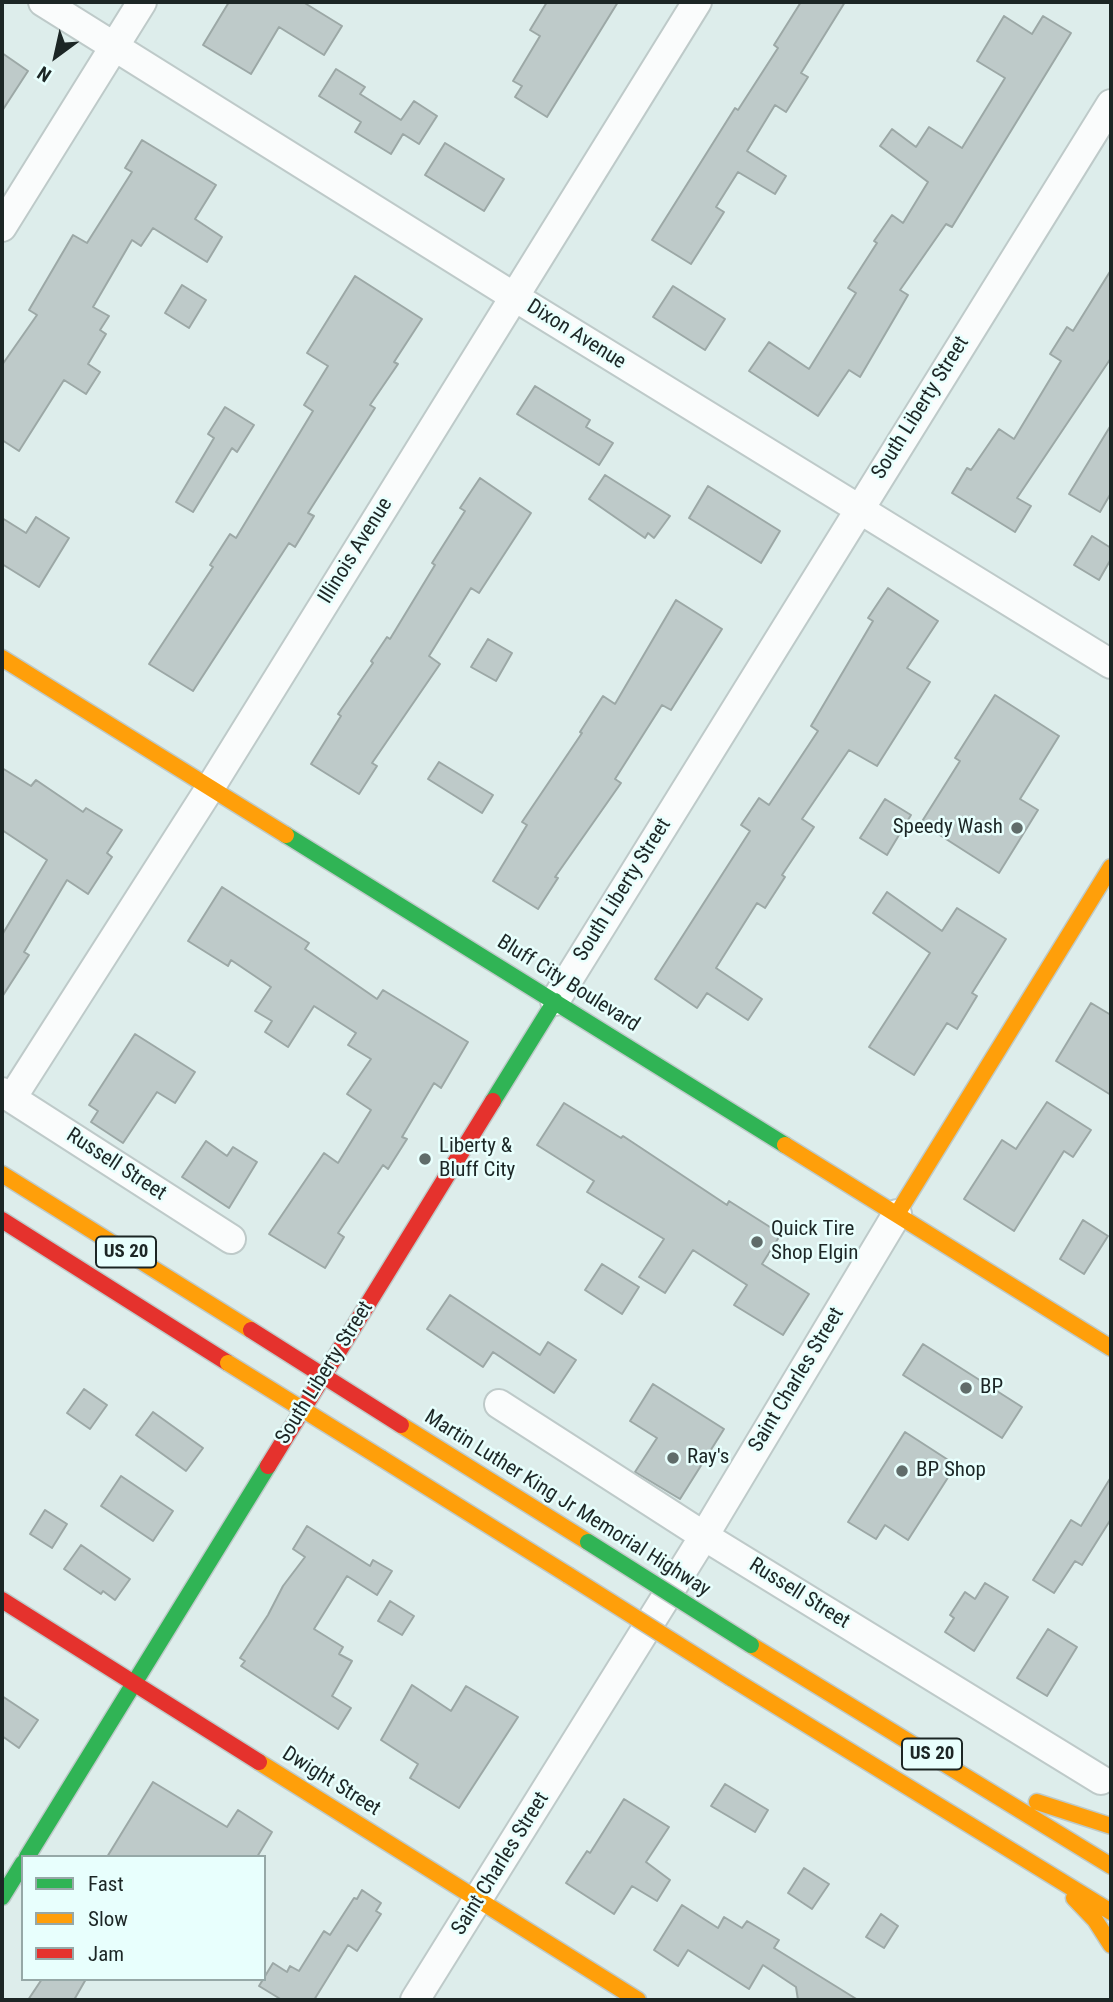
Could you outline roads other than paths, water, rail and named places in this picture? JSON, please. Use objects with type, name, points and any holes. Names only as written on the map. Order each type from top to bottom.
[{"type":"main road","name":"Bluff City Boulevard","points":[[2,658],[1111,1348]]},
{"type":"main road","name":"Saint Charles Street","points":[[897,1214],[1111,867]]},
{"type":"main road","name":"South Liberty Street","points":[[28,1855],[555,1001]]},
{"type":"main road","name":"Martin Luther King Jr Memorial Highway","points":[[2,1174],[751,1645],[1111,1866]]},
{"type":"main road","name":"US 20","points":[[2,1220],[731,1678],[1111,1912]]},
{"type":"main road","name":"Dwight Street","points":[[2,1600],[638,2000]]},
{"type":"main road","points":[[941,1760],[1041,1803],[1111,1826]]},
{"type":"main road","points":[[2,1897],[21,1866]]},
{"type":"main road","points":[[1047,1872],[1095,1920],[1111,1945]]},
{"type":"street","name":"Dixon Avenue","points":[[43,2],[513,296],[1111,664]]},
{"type":"street","points":[[2,227],[142,2]]},
{"type":"street","name":"Illinois Avenue","points":[[7,1095],[210,788],[697,2]]},
{"type":"street","name":"South Liberty Street","points":[[555,1001],[1111,104]]},
{"type":"street","name":"Russell Street","points":[[7,1095],[231,1239]]},
{"type":"street","name":"Saint Charles Street","points":[[415,2000],[704,1536],[897,1214]]},
{"type":"street","name":"Russell Street","points":[[499,1405],[704,1536],[1101,1780]]},
{"type":"place","name":"Speedy Wash","points":[[1017,828]]},
{"type":"place","name":"Liberty & Bluff City","points":[[425,1159]]},
{"type":"place","name":"Quick Tire Shop Elgin","points":[[757,1242]]},
{"type":"place","name":"BP","points":[[966,1388]]},
{"type":"place","name":"Ray's","points":[[673,1458]]},
{"type":"place","name":"BP Shop","points":[[902,1471]]}]
